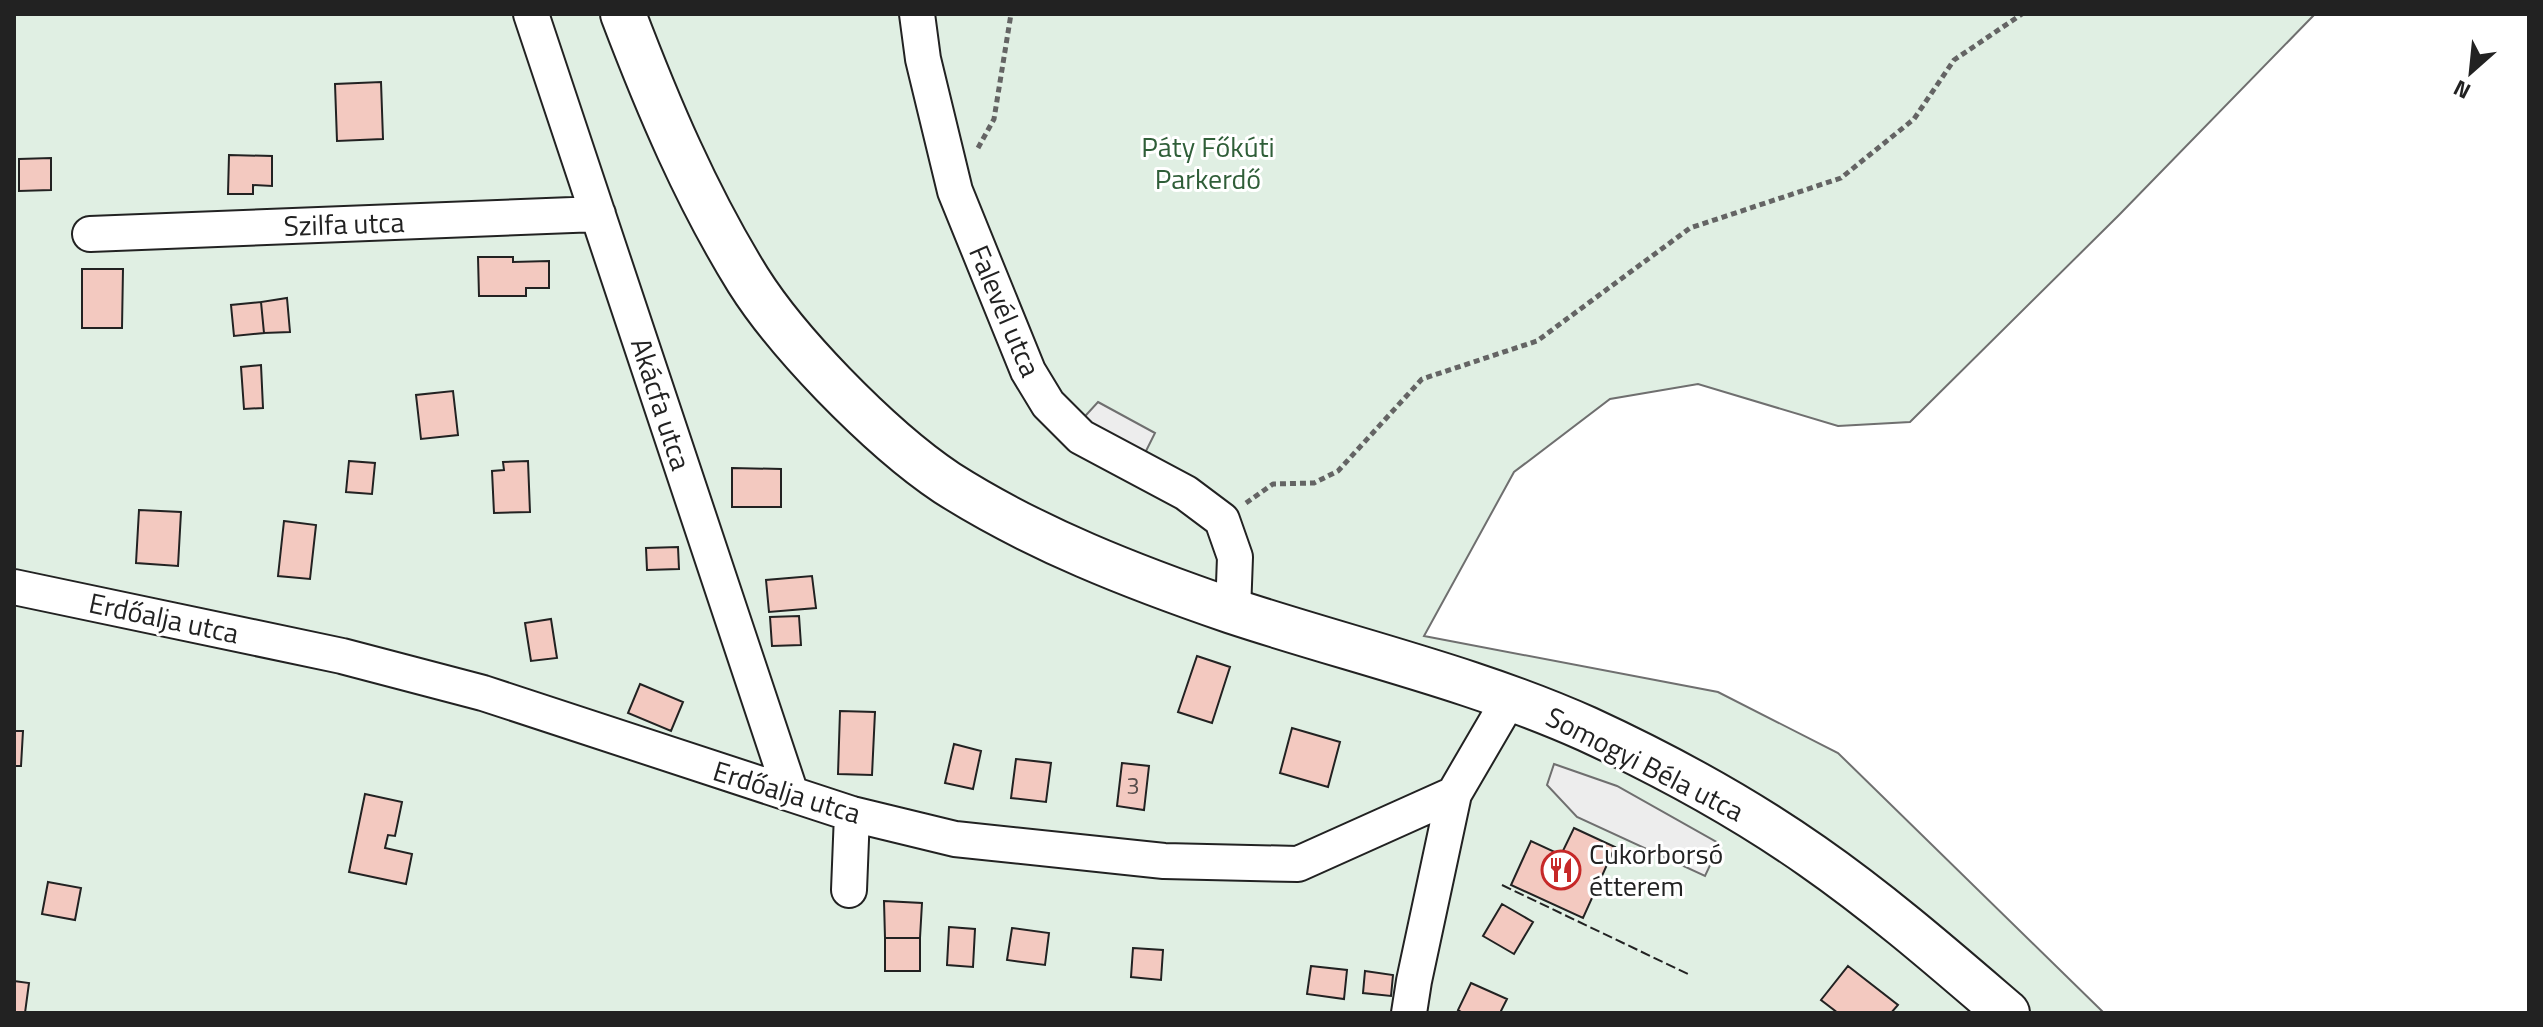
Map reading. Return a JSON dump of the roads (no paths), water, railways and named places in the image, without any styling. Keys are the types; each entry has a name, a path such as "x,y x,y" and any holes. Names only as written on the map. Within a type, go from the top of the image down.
{"main road":[{"name":"Somogyi Béla utca","path":"623,14 666,126 748,280 817,368 880,431 946,482 1040,535 1131,575 1233,611 1510,698 1587,729 1692,782 1811,855 1918,936 2007,1013"}],"street":[{"name":"Akácfa utca","path":"531,14 791,794"},
{"name":"Falevél utca","path":"917,14 923,59 955,191 1028,371 1048,404 1081,437 1186,493 1222,520 1235,557 1233,611"},
{"name":"Szilfa utca","path":"90,234 598,214"},
{"name":"Erdőalja utca","path":"14,587 342,656 469,690 852,814 955,839 1164,861 1298,864 1454,794"},
{"path":"1409,1013 1454,794 1510,698"},
{"path":"849,890 852,814"}],"place":[{"name":"Cukorborsó étterem","path":"1561,870"}],"park label":[{"name":"Páty Főkúti Parkerdő","path":"1208,163"}]}
